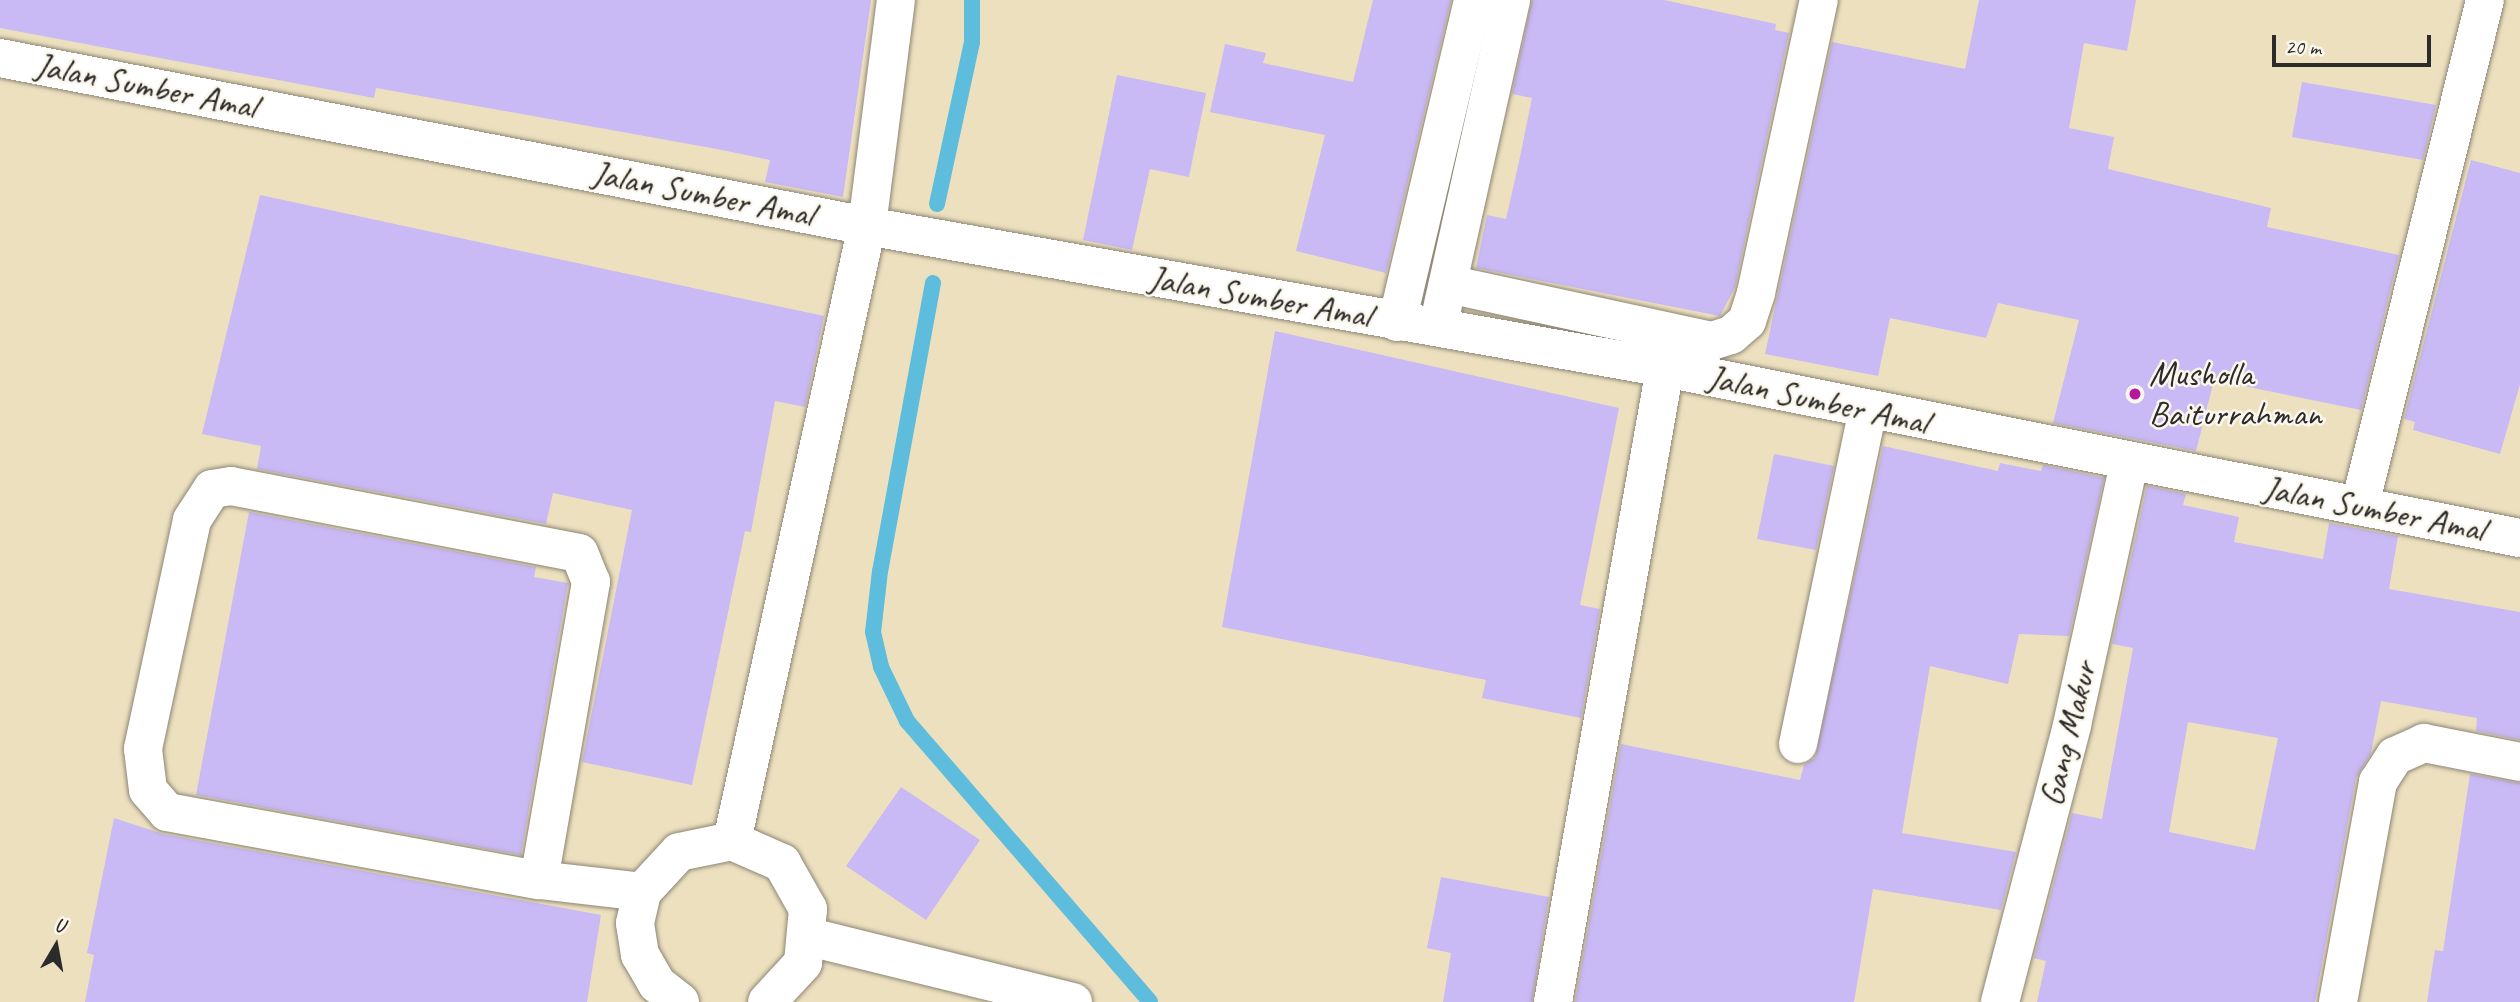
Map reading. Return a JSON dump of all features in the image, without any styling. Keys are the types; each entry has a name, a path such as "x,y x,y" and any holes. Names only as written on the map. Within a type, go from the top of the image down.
{"street":[{"path":"732,841 867,226 896,0"},
{"path":"1397,322 1473,0"},
{"path":"1437,329 1510,0"},
{"path":"2360,505 2485,0"},
{"path":"1448,284 1712,341 1731,335 1747,321 1756,293 1813,1"},
{"name":"Jalan Sumber Amal","path":"0,58 867,226 1665,368 2129,464 2360,505 2520,538"},
{"path":"1553,1002 1665,368"},
{"path":"1798,744 1867,410"},
{"name":"Gang Makur","path":"2000,1002 2072,725 2129,464"},
{"path":"539,880 592,582 579,553 231,486 200,500 143,749 148,790 167,812 539,880 642,892"},
{"path":"2338,1002 2378,782 2395,756 2424,743 2520,762"},
{"path":"680,1002 657,984 640,955 635,923 642,892 679,852 732,841 782,863 799,884 810,937 788,986 767,1002"},
{"path":"810,937 1073,1002"}],"building":[{"path":"0,0 871,0 843,197 765,182 770,160 717,149 376,88 374,98 0,28"},
{"path":"1373,0 1451,0 1386,273 1296,251 1325,135 1210,112 1225,44 1266,53 1263,63 1353,82"},
{"path":"1532,0 1664,0 1776,24 1775,30 1789,33 1735,287 1720,316 1476,268 1487,215 1506,219 1520,157 1532,98 1512,94"},
{"path":"1979,0 2136,0 2127,51 2084,43 2069,128 2114,137 2108,169 2271,208 2267,227 2399,255 2361,410 2214,380 2196,451 2053,423 2079,320 1998,303 1986,338 1890,318 1878,376 1765,354 1832,42 1965,69"},
{"path":"1117,75 1206,93 1189,177 1150,169 1132,250 1083,240"},
{"path":"2302,82 2436,105 2423,160 2292,137"},
{"path":"2471,160 2520,173 2520,384 2500,454 2413,430 2415,422 2404,419"},
{"path":"260,195 824,316 805,407 775,401 751,532 745,531 692,785 582,762 632,510 553,493 546,524 257,469 261,446 202,434"},
{"path":"1275,331 1619,408 1580,605 1600,609 1581,718 1482,698 1486,680 1222,627"},
{"path":"1883,446 1998,471 2000,463 2041,471 2043,465 2104,478 2069,636 2019,634 2008,684 1930,666 1902,833 2016,852 2001,910 1873,889 1854,1002 1575,1002 1621,744 1800,780 1804,765 1815,758"},
{"path":"1774,454 1834,466 1816,550 1757,539"},
{"path":"2147,486 2186,494 2183,505 2239,517 2234,542 2323,559 2329,523 2398,536 2389,589 2520,612 2520,740 2476,731 2477,718 2381,701 2371,753 2356,778 2315,1002 2037,1002 2046,961 2034,958 2072,813 2102,819 2133,648 2112,644","holes":["2188,722 2278,738 2255,850 2169,832"]},
{"path":"249,512 536,567 534,577 568,583 521,855 196,795"},
{"path":"2470,774 2520,783 2520,1002 2427,1002 2435,950 2443,951"},
{"path":"901,787 980,840 926,920 846,866"},
{"path":"114,818 163,834 601,915 587,1002 85,1002 94,955 87,953"},
{"path":"1441,877 1549,897 1532,1002 1443,1002 1451,953 1427,948"}],"waterway":[{"path":"937,204 972,42 972,0"},
{"path":"933,283 880,571 873,632 881,667 907,721 1150,1002"}],"place":[{"name":"Musholla Baiturrahman","path":"2135,394"}]}
